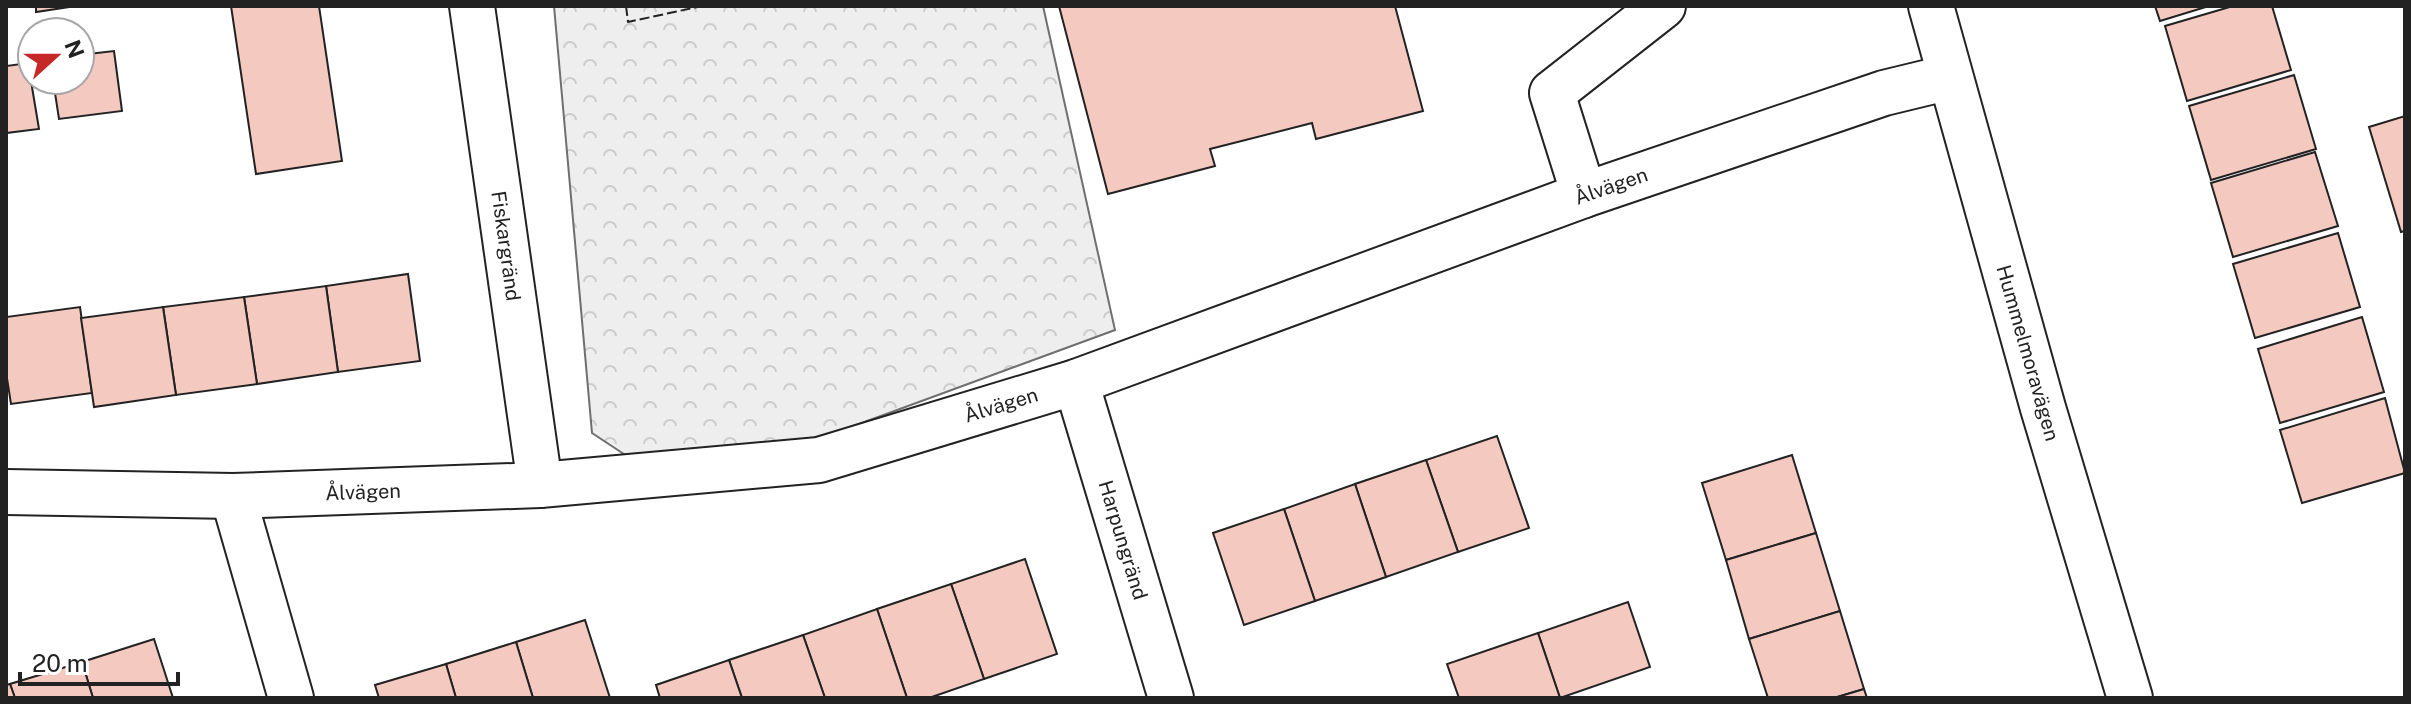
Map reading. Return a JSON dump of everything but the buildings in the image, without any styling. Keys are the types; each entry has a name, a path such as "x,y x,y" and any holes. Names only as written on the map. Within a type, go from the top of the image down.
{"street":[{"name":"Fiskargränd","path":"472,6 540,485"},
{"path":"1584,195 1552,93 1663,6"},
{"name":"Hummelmoravägen","path":"1931,6 2043,408 2130,698"},
{"name":"Ålvägen","path":"6,492 233,496 540,485 819,460 1076,382 1584,195 1884,93 1950,77"},
{"name":"Harpungränd","path":"1076,382 1171,698"},
{"path":"233,496 291,698"}],"green space":[{"path":"554,6 1043,6 1115,330 810,442 639,464 592,433"}],"fence":[{"path":"626,6 628,22 702,6"}]}
